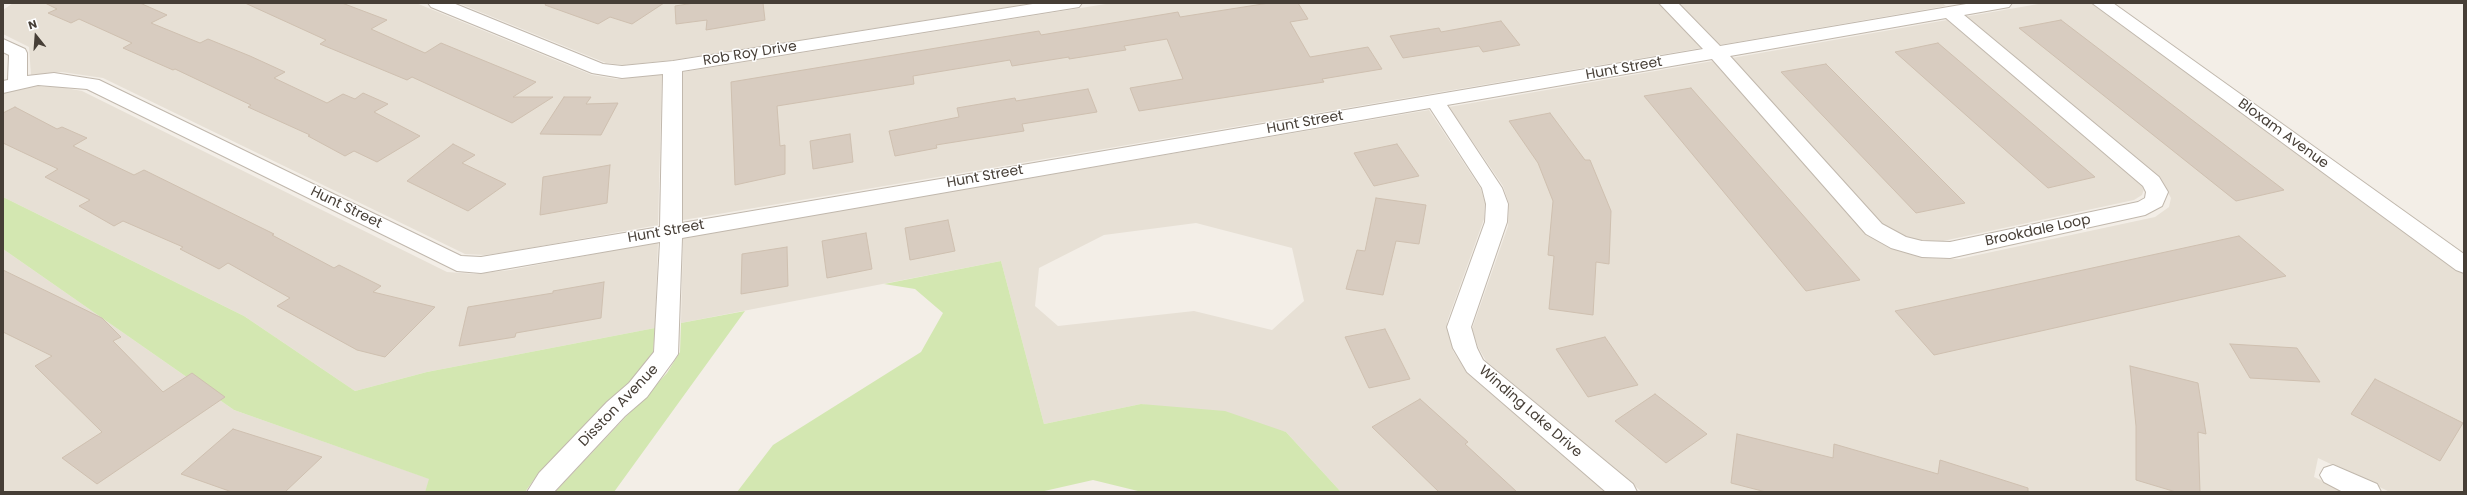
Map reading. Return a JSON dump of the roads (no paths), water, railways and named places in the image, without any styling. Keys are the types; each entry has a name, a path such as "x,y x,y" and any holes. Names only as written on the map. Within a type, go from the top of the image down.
{"street":[{"name":"Rob Roy Drive","path":"437,3 607,71 622,72 673,67 1073,3"},
{"name":"Brookdale Loop","path":"1668,3 1717,53 1874,229 1899,243 1922,248 1950,250 2145,208 2155,202 2157,192 2152,182 1954,9"},
{"name":"Hunt Street","path":"10,85 54,79 92,84 457,263 481,265 671,231 1717,53 1954,9 2003,3"},
{"name":"Bloxam Avenue","path":"2101,3 2464,265"},
{"path":"3,45 18,52 10,85"},
{"name":"Disston Avenue","path":"540,492 616,409 638,390 666,354 671,231 673,67"},
{"name":"Winding Lake Drive","path":"1435,102 1492,188 1497,204 1496,222 1459,327 1465,348 1475,366 1624,492"},
{"path":"2333,475 2368,492"}]}
